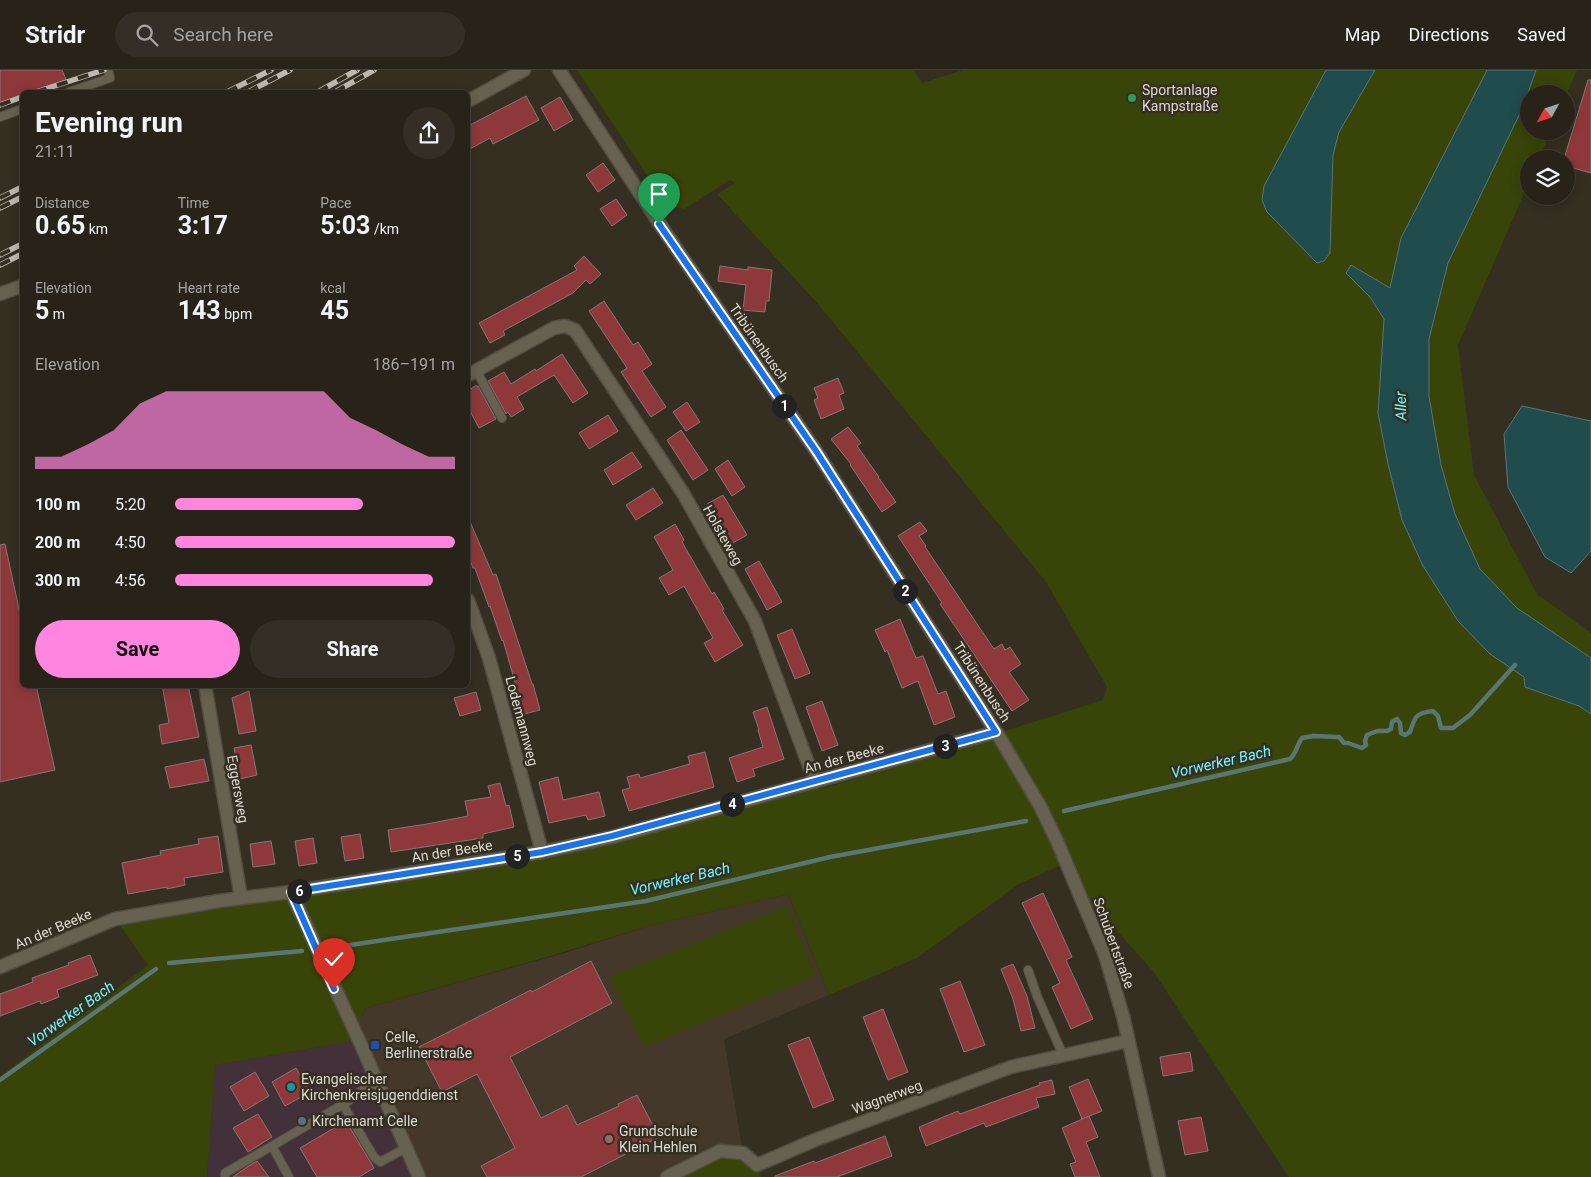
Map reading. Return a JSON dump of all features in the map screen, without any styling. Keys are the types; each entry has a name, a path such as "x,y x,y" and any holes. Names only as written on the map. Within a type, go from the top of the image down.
{"street":[{"path":"470,100 524,70"},
{"name":"Tribünenbusch","path":"558,70 667,235 816,451 997,733"},
{"path":"0,294 20,287"},
{"name":"Holsteweg","path":"472,372 554,328 565,326 575,330 683,493 755,622 815,782"},
{"name":"Lodemannweg","path":"470,606 489,658 542,852"},
{"name":"Eggersweg","path":"206,688 241,898"},
{"name":"An der Beeke","path":"0,967 116,919 542,852 612,836 997,733"},
{"name":"Schubertstraße","path":"997,733 1040,804 1087,908 1105,955 1123,1016 1159,1177"},
{"path":"291,892 418,1177"},
{"name":"Wagnerweg","path":"667,1177 720,1151 743,1153 759,1171 832,1133 1011,1067 1128,1041"}],"lane":[{"path":"75,90 110,78 108,70"},
{"path":"0,117 20,110"},
{"path":"472,372 502,418"},
{"path":"1028,970 1062,1055"},
{"path":"225,1177 225,1174 343,1105 376,1080"},
{"path":"343,1105 374,1157 380,1162 406,1148"},
{"path":"272,1146 289,1177"}],"shaded area":[{"path":"788,894 829,995 724,1039 743,1153 667,1177 419,1177 350,1023 360,1018 366,1008 568,952 652,925"},
{"name":"Kirchenamt Celle","path":"359,1040 418,1177 207,1177 215,1065"}],"green space":[{"path":"577,70 914,70 922,83 963,70 1326,70 1323,77 1333,155 1339,132 1375,70 1487,70 1402,238 1390,289 1351,265 1346,272 1370,297 1384,319 1378,414 1402,520 1490,654 1525,677 1525,687 1579,706 1591,714 1591,1177 1289,1177 1153,971 1108,921 1102,906 1087,908 1066,863 1019,884 917,958 829,995 788,894 652,925 366,1008 360,1018 350,1023 359,1040 215,1065 207,1177 0,1177 0,1076 148,965 115,919 291,892 636,829 835,785 1103,700 1107,687 1046,582 819,305 717,194 735,183 730,180 684,209 666,204"},
{"path":"1536,70 1577,70 1570,85 1531,85"},
{"path":"1520,113 1520,140 1547,140 1543,150 1520,150 1520,203 1458,345 1474,475 1537,594 1591,633 1591,658 1517,608 1480,569 1455,514 1441,465 1429,397 1429,339 1448,263"},
{"path":"787,906 816,976 644,1047 609,977"},
{"path":"720,1151 746,1156 754,1163 761,1177 667,1177"}],"water":[{"path":"1326,70 1375,70 1339,132 1333,155 1330,253 1324,261 1317,263 1267,212 1262,200 1264,186"},
{"name":"Aller","path":"1487,70 1536,70 1531,85 1520,85 1520,113 1448,263 1429,339 1429,397 1441,465 1455,514 1480,569 1517,608 1591,658 1591,714 1579,706 1525,687 1524,677 1490,654 1458,621 1423,566 1402,520 1378,413 1384,319 1370,297 1346,273 1351,265 1390,288 1401,238"},
{"path":"1522,406 1591,421 1591,551 1571,573 1545,557 1508,487 1504,434"}],"building":[{"path":"0,70 62,70 67,82 44,90 20,90 20,99 0,106"},
{"path":"1588,80 1591,80 1591,173 1575,169 1575,150 1567,150 1570,140 1575,140 1575,123"},
{"path":"526,96 539,120 493,144 490,138 470,149 470,125"},
{"path":"560,97 573,120 554,131 541,108"},
{"path":"603,163 615,180 598,192 586,175"},
{"path":"616,199 627,215 612,226 600,209"},
{"path":"584,256 601,274 590,284 586,280 573,293 503,331 505,335 490,343 479,323 577,270 574,266"},
{"path":"720,266 748,270 748,267 772,270 769,301 766,301 765,312 743,310 746,285 718,281"},
{"path":"604,301 633,345 638,342 652,364 642,371 666,407 651,417 621,372 627,368 589,311"},
{"path":"562,354 588,393 573,403 554,375 517,397 524,409 511,417 508,412 506,414 488,381 504,372 511,384"},
{"path":"838,378 844,393 839,395 844,409 821,419 814,400 818,398 814,388"},
{"path":"478,386 496,419 479,428 470,411 470,390"},
{"path":"687,402 700,422 686,431 673,412"},
{"path":"608,415 618,431 589,449 579,433"},
{"path":"848,427 861,443 857,446 896,502 882,512 851,464 831,439"},
{"path":"681,430 708,470 693,480 667,440"},
{"path":"632,452 642,467 613,485 604,470"},
{"path":"728,460 745,487 732,496 715,469"},
{"path":"653,488 663,503 636,520 626,505"},
{"path":"723,495 747,535 731,544 707,504"},
{"path":"470,522 493,575 496,574 540,710 524,714 503,640 475,568 473,568 470,560"},
{"path":"920,522 927,531 919,536 925,547 994,649 1002,644 1005,650 1010,647 1021,664 1009,672 1029,700 1012,711 940,604 942,603 898,536"},
{"path":"675,524 684,540 682,542 712,594 714,592 724,609 722,610 743,645 715,662 704,643 713,638 684,586 669,595 659,578 673,570 654,537"},
{"path":"5,544 20,614 20,688 37,688 55,770 0,782 0,545"},
{"path":"759,561 782,602 767,610 745,569"},
{"path":"900,619 916,658 923,656 938,694 946,691 955,717 934,725 918,681 902,688 887,650 885,652 875,630"},
{"path":"792,629 810,673 795,679 777,635"},
{"path":"163,688 189,688 199,737 162,744 159,725 169,723"},
{"path":"249,691 256,731 239,734 232,698"},
{"path":"476,692 481,710 460,716 454,698"},
{"path":"822,701 838,745 822,751 806,707"},
{"path":"767,707 784,759 753,769 755,776 737,782 729,758 763,747 753,712"},
{"path":"251,745 257,775 240,779 234,748"},
{"path":"705,752 714,787 629,811 622,790 630,788 627,777 639,774 640,778 690,764 688,756"},
{"path":"204,759 209,781 170,788 165,767"},
{"path":"558,777 563,800 599,792 605,816 588,820 586,815 549,823 539,782"},
{"path":"500,783 506,806 509,805 514,827 483,834 483,838 391,852 388,830 468,816 465,801 491,797 488,786"},
{"path":"360,834 364,858 345,861 341,837"},
{"path":"218,836 223,872 184,878 185,885 128,894 122,863 161,855 160,851 199,844 198,839"},
{"path":"313,838 317,863 299,866 295,841"},
{"path":"271,841 275,864 253,867 250,844"},
{"path":"1043,893 1072,957 1066,960 1093,1019 1071,1029 1052,987 1060,983 1022,903"},
{"path":"90,955 98,975 57,990 59,997 41,1004 40,1001 0,1016 0,994 33,982 32,978 69,965 68,963"},
{"path":"591,961 612,1003 510,1057 541,1118 567,1105 577,1125 619,1106 618,1104 637,1095 659,1137 581,1177 487,1177 481,1166 515,1148 477,1074 442,1092 419,1047"},
{"path":"1013,964 1027,996 1035,1028 1021,1031 1013,999 1001,969"},
{"path":"960,981 985,1045 964,1052 940,989"},
{"path":"883,1009 908,1072 888,1080 863,1017"},
{"path":"809,1037 834,1100 813,1108 788,1045"},
{"path":"1190,1052 1193,1071 1163,1076 1160,1057"},
{"name":"Evangelischer Kirchenkreisjugenddienst","path":"296,1068 310,1092 285,1106 272,1082"},
{"path":"255,1072 269,1096 244,1111 230,1087"},
{"path":"1088,1079 1102,1111 1082,1119 1069,1087"},
{"path":"1052,1080 1055,1094 1036,1098 1039,1107 986,1127 984,1123 926,1146 919,1127 958,1111 960,1114 1040,1085 1039,1083"},
{"path":"258,1114 272,1137 248,1152 233,1128"},
{"path":"1089,1116 1098,1137 1086,1142 1100,1177 1075,1177 1070,1164 1076,1162 1062,1128"},
{"path":"1201,1117 1208,1151 1185,1155 1178,1121"},
{"name":"Kirchenamt Celle","path":"346,1121 374,1168 359,1177 317,1177 300,1148"},
{"path":"885,1136 892,1156 837,1177 775,1177 814,1161 815,1163"},
{"path":"257,1161 269,1177 233,1177 247,1167"}],"waterway":[{"name":"Vorwerker Bach","path":"1064,811 1290,759 1302,738 1313,736 1339,737 1344,743 1362,748 1366,745 1367,735 1391,729 1392,722 1397,719 1400,723 1401,733 1405,735 1410,732 1417,716 1433,711 1438,716 1441,728 1453,728 1470,715 1515,665"},
{"name":"Vorwerker Bach","path":"337,947 646,901 830,857 1026,821"},
{"name":"Vorwerker Bach","path":"169,963 302,951"},
{"name":"Vorwerker Bach","path":"0,1080 156,969"}],"railway":[{"path":"42,90 104,70"},
{"path":"231,90 271,70"},
{"path":"252,90 290,70"},
{"path":"322,90 357,70"},
{"path":"339,90 374,70"},
{"path":"0,105 20,98"},
{"path":"0,198 20,188"},
{"path":"0,208 20,198"},
{"path":"0,255 20,245"},
{"path":"0,265 20,255"}],"place":[{"name":"Sportanlage Kampstraße","path":"1132,98"},
{"name":"Celle, Berlinerstraße","path":"375,1045"},
{"name":"Evangelischer Kirchenkreisjugenddienst","path":"291,1087"},
{"name":"Kirchenamt Celle","path":"302,1121"},
{"name":"Grundschule Klein Hehlen","path":"609,1139"}],"route":[{"path":"334,989 291,892 542,852 612,836 996,732 816,451 659,224"}]}
